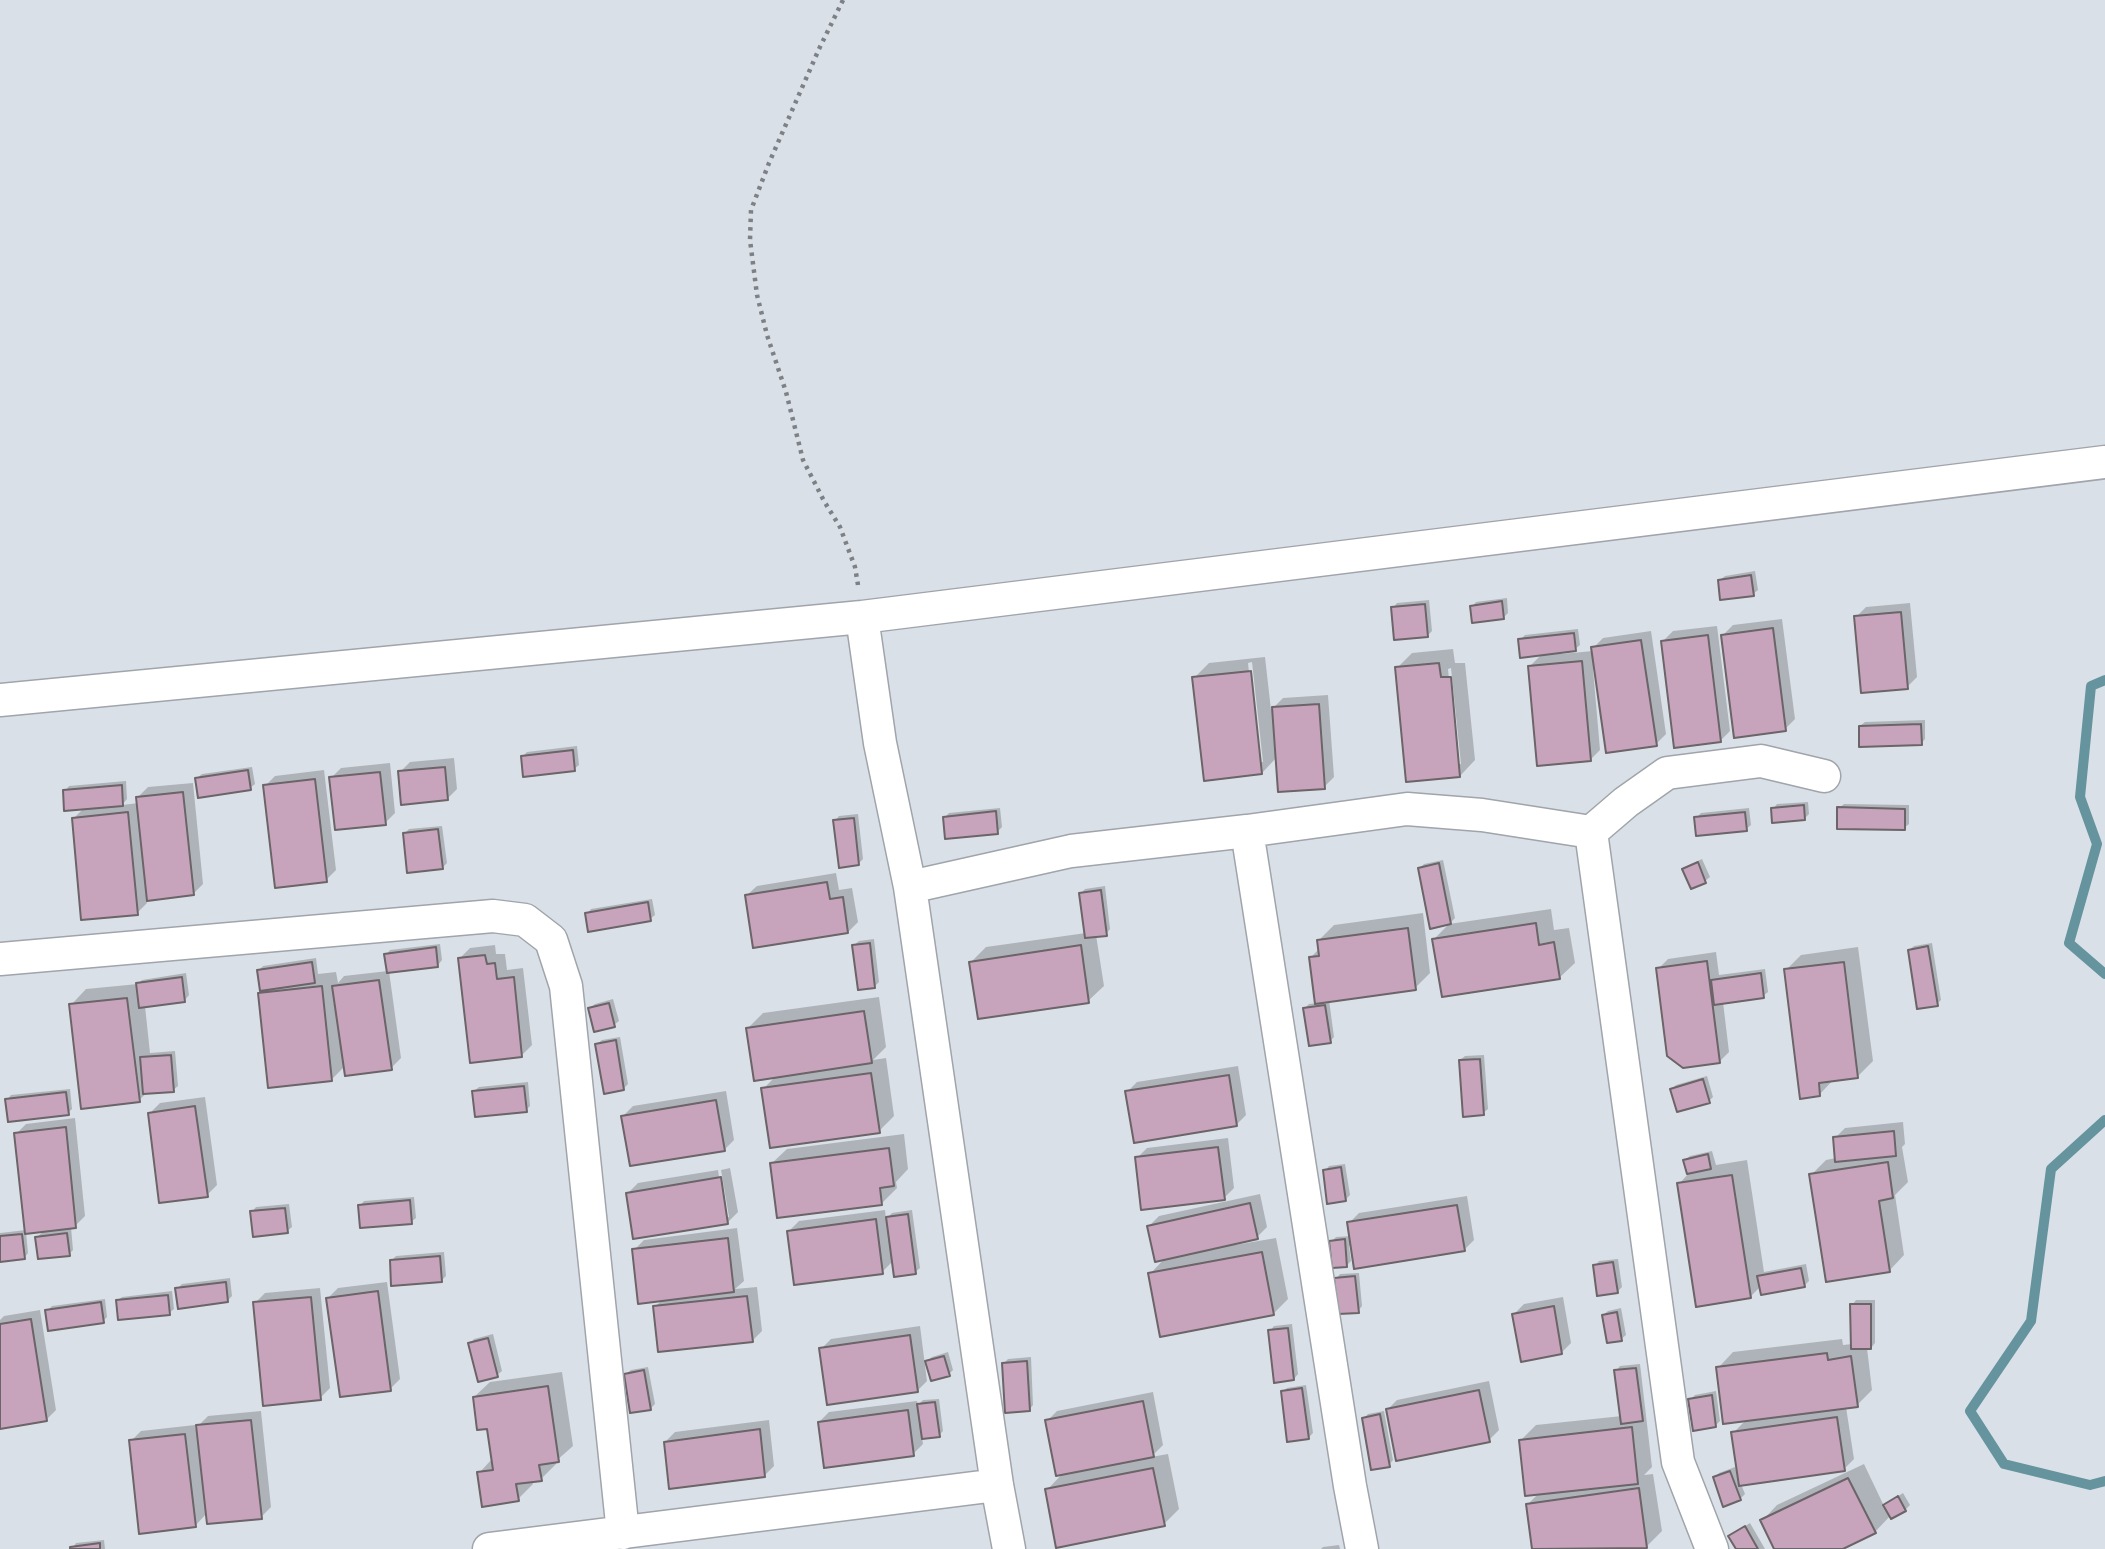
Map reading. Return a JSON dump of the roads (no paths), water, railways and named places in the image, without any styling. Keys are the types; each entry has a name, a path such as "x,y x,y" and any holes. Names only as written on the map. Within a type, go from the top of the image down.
{"street":[{"path":"0,700 862,617 2105,463"},
{"path":"862,617 880,743 910,887 997,1485 1009,1549"},
{"path":"910,887 1071,851 1407,809 1482,815 1591,832 1626,802 1667,773 1760,761 1824,776"},
{"path":"1247,831 1362,1549"},
{"path":"1591,832 1678,1461 1712,1549"},
{"path":"0,960 493,916 526,920 551,940 566,986 623,1533"},
{"path":"489,1549 997,1485"}],"waterway":[{"path":"2105,680 2091,686 2080,797 2097,844 2069,943 2105,974"},
{"path":"2105,1120 2051,1169 2031,1321 1970,1411 2004,1464 2090,1485 2105,1481"}]}
